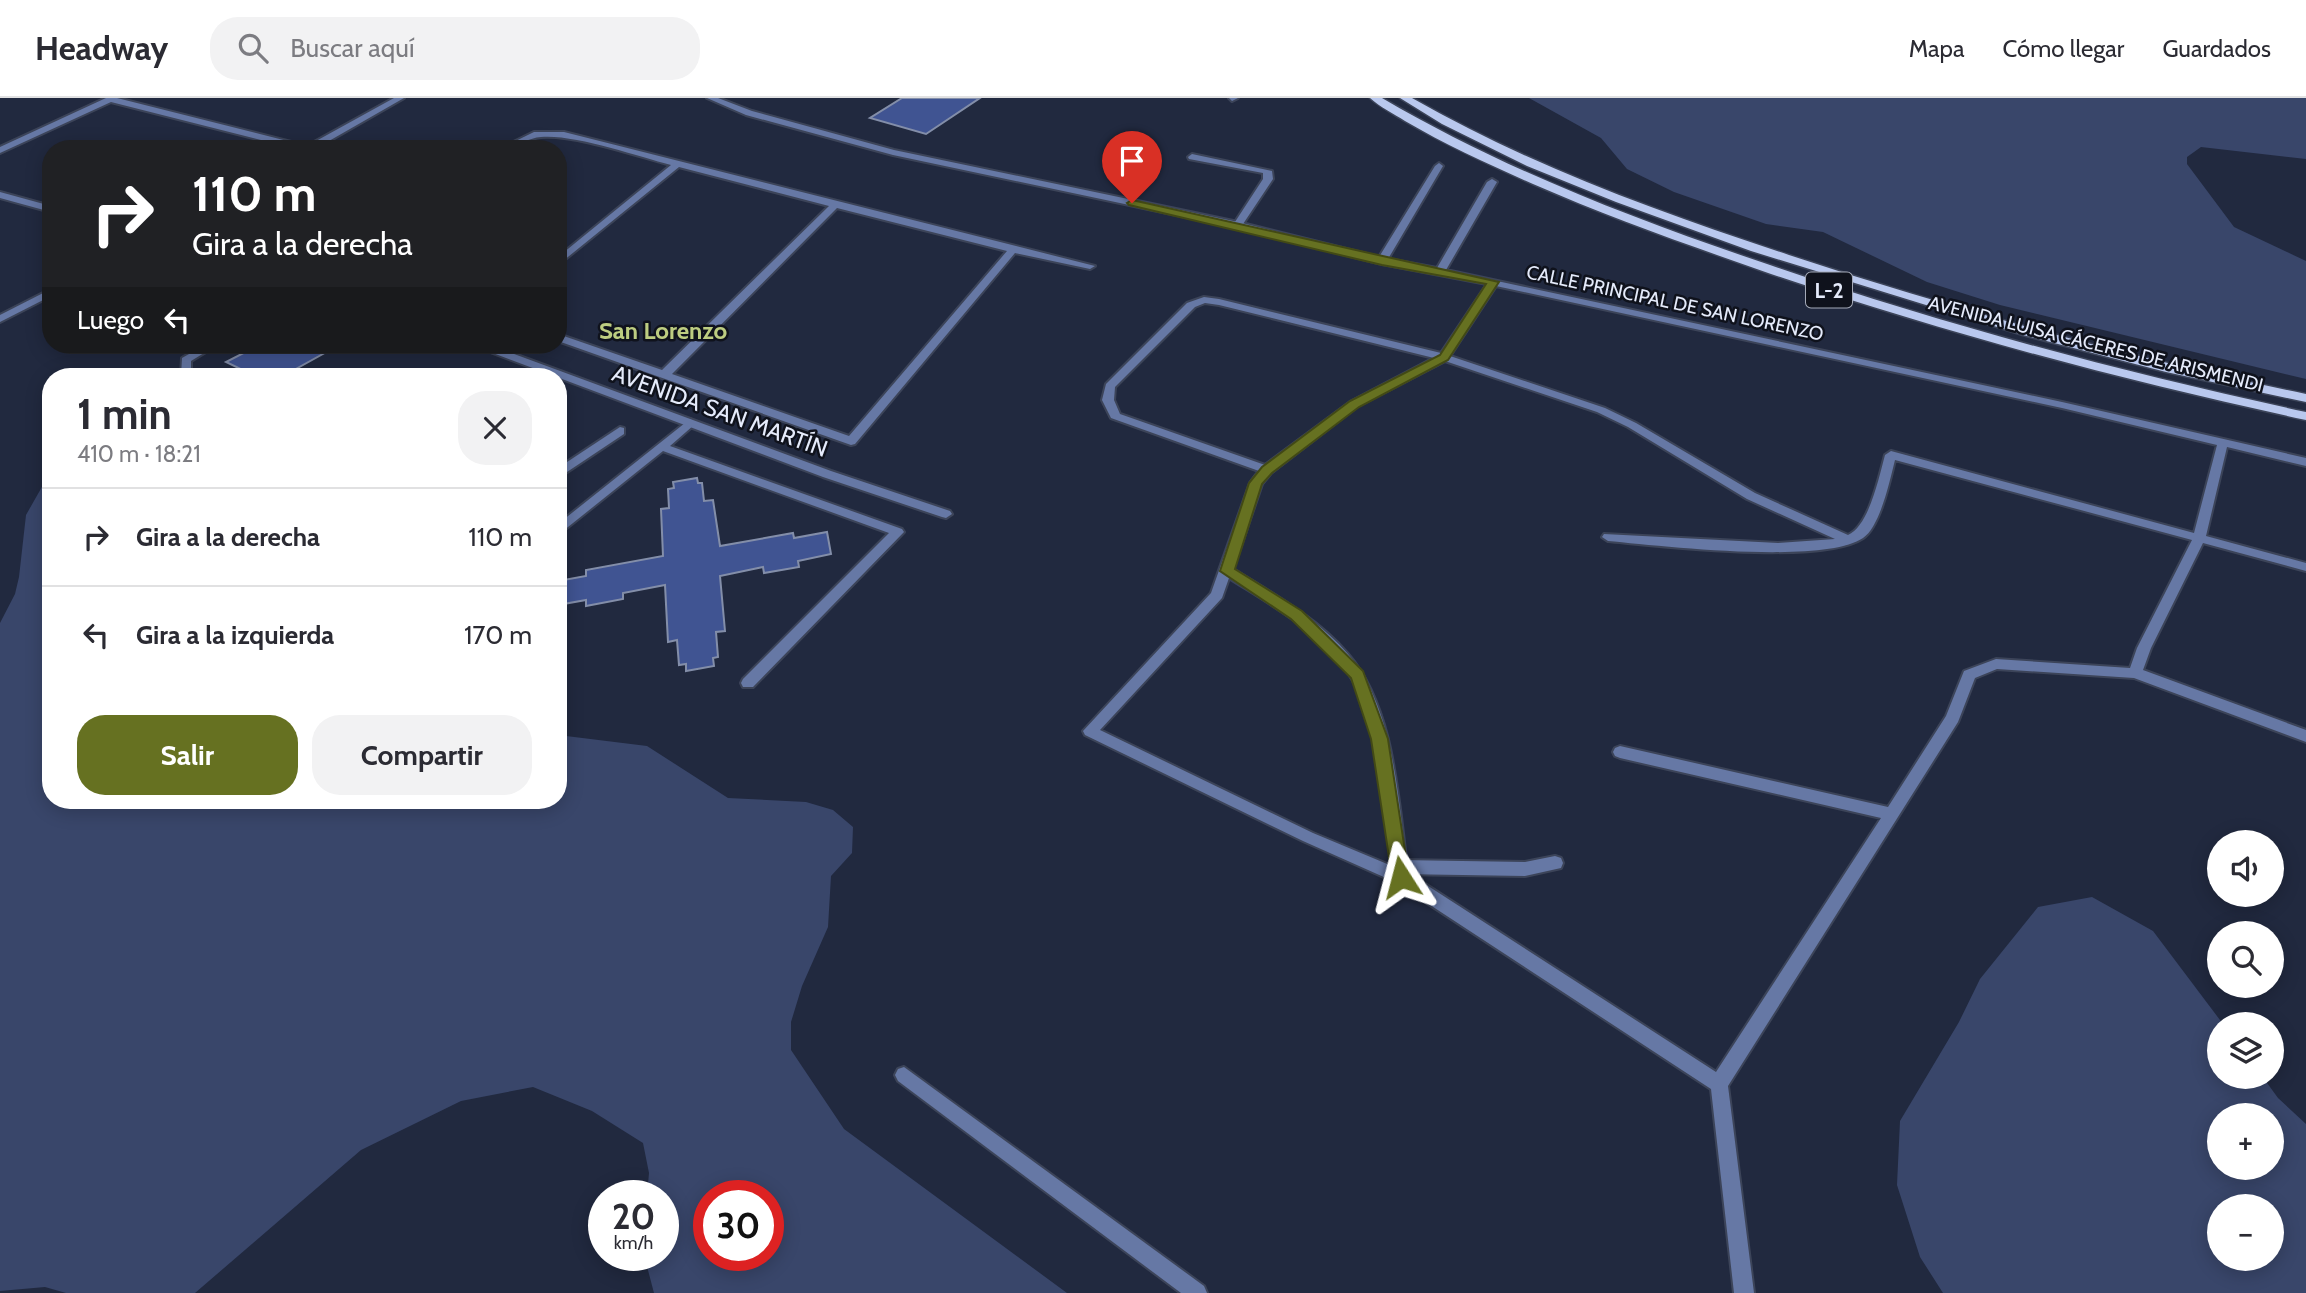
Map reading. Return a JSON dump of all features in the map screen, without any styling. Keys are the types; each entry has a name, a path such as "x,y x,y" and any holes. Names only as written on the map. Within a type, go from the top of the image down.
{"main road":[{"name":"AVENIDA LUISA CÁCERES DE ARISMENDI","path":"1375,98 1473,151 1576,198 1847,297 2066,361 2306,416"},
{"name":"AVENIDA LUISA CÁCERES DE ARISMENDI","path":"1405,98 1491,143 1591,188 1858,283 2069,344 2306,398"}],"street":[{"path":"324,140 400,98"},
{"name":"CALLE PRINCIPAL DE SAN LORENZO","path":"711,98 749,113 893,152 1238,225 1382,261 1493,282 2306,462"},
{"path":"0,150 112,99 273,140"},
{"path":"519,140 550,134 679,163 1013,250 1090,265"},
{"path":"1192,157 1268,171 1268,179 1238,225"},
{"path":"567,255 679,163"},
{"path":"1382,261 1439,166"},
{"path":"1440,271 1492,182"},
{"path":"0,195 42,207"},
{"path":"663,376 835,205"},
{"path":"567,340 851,441 1013,250"},
{"path":"1493,282 1444,357 1354,404 1267,470 1256,483 1217,595 1090,731 1308,837 1400,872 1719,1084"},
{"path":"0,320 42,297"},
{"path":"1267,470 1115,416 1108,400 1110,386 1191,305 1204,300 1219,302 1444,357 1601,410 1632,425 1751,496 1850,541"},
{"path":"186,368 186,360 196,354"},
{"name":"AVENIDA SAN MARTÍN","path":"505,354 543,368"},
{"name":"AVENIDA SAN MARTÍN","path":"567,377 827,474 946,514"},
{"path":"567,524 690,423"},
{"path":"567,468 620,431"},
{"path":"2135,673 2144,648 2199,538 2223,442"},
{"path":"662,447 898,531 748,683"},
{"path":"1608,537 1766,547 1850,541 1862,533 1891,455 2306,567"},
{"path":"1227,571 1296,615 1358,675 1380,739 1400,872"},
{"path":"1744,1293 1719,1084 1953,718 1969,675 1981,667 1996,664 2135,673 2306,736"},
{"path":"1620,752 1891,814"},
{"path":"1400,872 1525,869 1555,863"},
{"path":"904,1075 1197,1293"}],"shaded area":[{"path":"1529,98 2306,98 2306,159 2201,147 2187,157 2187,164 2234,227 2306,261 2306,379 2000,305 1927,282 1823,232 1766,224 1674,192 1627,169 1601,138"},
{"path":"42,487 42,809 567,809 567,736 647,746 728,798 806,802 833,810 853,827 852,853 831,876 828,927 802,986 791,1022 791,1050 844,1129 1067,1293 654,1293 648,1271 679,1271 679,1180 648,1180 643,1143 592,1111 533,1087 461,1101 361,1150 195,1293 66,1293 45,1287 0,1291 0,623 15,594 26,515"},
{"path":"2092,897 2153,931 2214,1012 2207,1012 2207,1089 2271,1089 2283,1103 2207,1103 2207,1180 2284,1180 2284,1104 2306,1124 2306,1293 1943,1293 1920,1257 1897,1185 1900,1121 1959,1022 1980,979 2038,907"}],"building":[{"path":"902,98 980,98 926,134 870,118"},
{"path":"242,354 323,354 297,368 238,368 226,362"},
{"path":"697,478 698,483 702,483 704,501 713,500 720,546 793,533 794,538 827,532 831,554 798,561 799,567 764,573 763,567 720,576 725,631 716,632 718,657 713,658 714,666 686,671 686,664 679,665 677,640 668,642 665,585 623,593 623,599 586,606 586,600 567,603 567,579 586,576 586,570 663,556 661,509 669,508 668,489 674,488 673,482"}],"district":[{"name":"San Lorenzo","path":"663,330"}],"route":[{"path":"1132,203 1238,225 1382,261 1493,282 1444,357 1389,383 1354,404 1267,470 1256,483 1227,571 1296,615 1358,675 1380,739 1401,877"}]}
